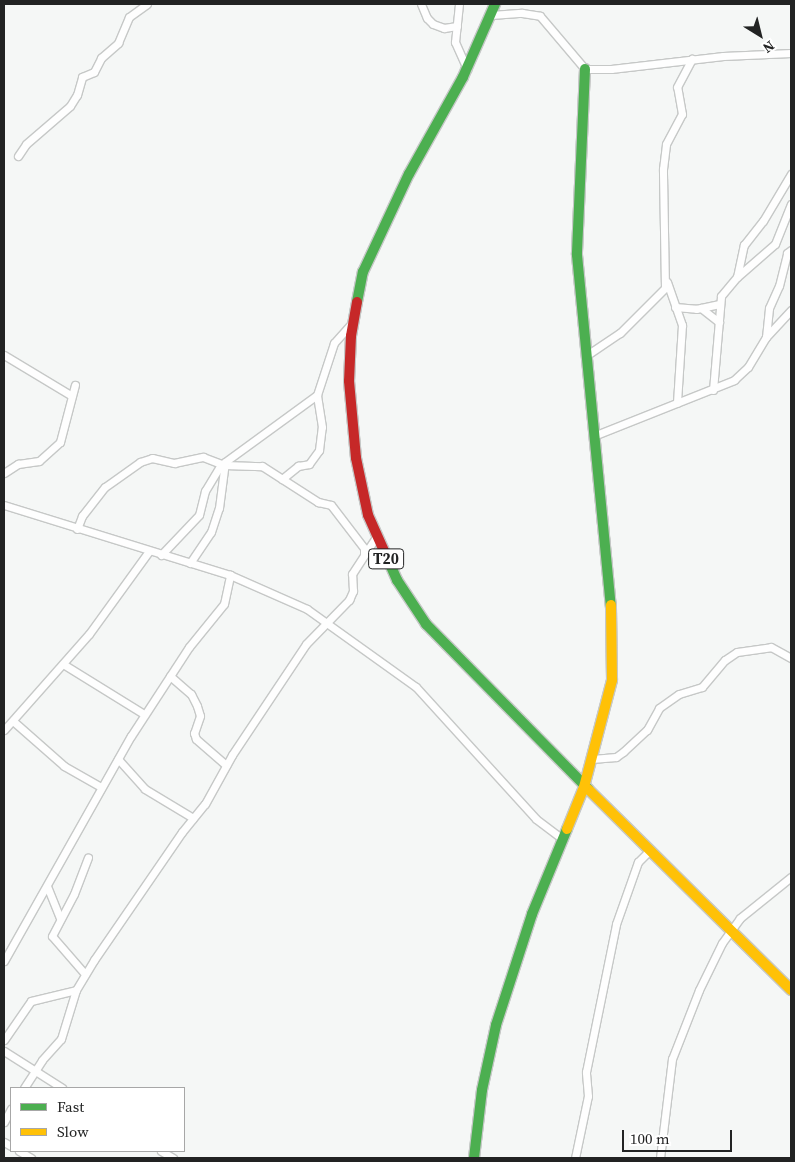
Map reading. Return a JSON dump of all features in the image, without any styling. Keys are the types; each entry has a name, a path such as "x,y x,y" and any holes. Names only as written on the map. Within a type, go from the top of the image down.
{"main road":[{"name":"T20","path":"495,4 467,70 409,174 363,272 353,322 349,374 351,424 361,492 376,537 397,580 426,624 486,690 791,990"},
{"path":"474,1158 482,1090 496,1025 532,914 584,787 607,705 613,658 596,435 577,255 585,69"}],"street":[{"path":"18,156 26,144 70,106 77,95 82,77 94,72 101,58 118,43 129,17 147,4"},
{"path":"421,4 427,18 433,24 444,28 457,26"},
{"path":"459,4 457,49 467,70"},
{"path":"491,15 522,13 540,16 585,69 611,69 692,59 791,53"},
{"path":"677,403 682,334 667,280 663,169 666,144 682,114 677,86 692,59"},
{"path":"737,277 744,245 763,221 791,174"},
{"path":"713,390 719,304 737,277 775,244 791,204"},
{"path":"766,337 769,308 779,286 787,253 791,250"},
{"path":"587,356 620,333 663,292 667,280"},
{"path":"675,307 701,308 719,304"},
{"path":"701,308 719,322"},
{"path":"596,435 713,390 743,373 766,337 791,310"},
{"path":"282,479 298,466 309,464 319,450 322,427 318,394 334,342 353,322"},
{"path":"4,356 72,396"},
{"path":"4,473 18,464 39,461 52,450 65,431 75,385"},
{"path":"161,555 198,515 205,491 222,465 240,448 318,394"},
{"path":"77,529 82,516 105,487 147,459 174,462 202,457 222,465 258,465 334,508 353,537 364,548 364,554"},
{"path":"190,563 212,532 219,508 222,465"},
{"path":"4,505 230,576 291,600 326,622 416,687 536,819 563,840"},
{"path":"25,1087 35,1071 62,1039 76,990 86,974 192,818 209,799 226,765 306,644 349,600 352,574 376,537"},
{"path":"4,730 101,619 149,551"},
{"path":"4,961 144,714 224,604 230,576"},
{"path":"592,759 616,757 623,752 647,730 659,708 679,694 702,687 725,660 737,652 771,646 791,658"},
{"path":"63,664 144,714"},
{"path":"170,676 191,694 197,706 200,716 194,733 196,739 226,765"},
{"path":"13,721 64,766 101,787"},
{"path":"118,759 145,789 192,818"},
{"path":"576,1158 588,1096 586,1072 616,924 638,862 650,850"},
{"path":"86,974 77,960 52,938 88,858"},
{"path":"660,1158 669,1075 678,1041 714,959 730,931 751,907 791,878"},
{"path":"48,886 60,919"},
{"path":"4,1040 31,1001 76,990"},
{"path":"4,1051 60,1087"},
{"path":"4,1122 10,1111"}],"traffic: fast":[{"path":"357,302 363,272 409,174 463,77 495,4"},
{"path":"585,69 577,255 611,605"},
{"path":"385,553 397,580 426,624 588,789"},
{"path":"474,1158 482,1090 496,1025 532,914 567,829"}],"traffic: slow":[{"path":"567,829 584,787 612,680 611,605"},
{"path":"588,789 791,990"}],"traffic: jam":[{"path":"357,302 351,336 349,381 356,458 368,515 385,553"}]}
